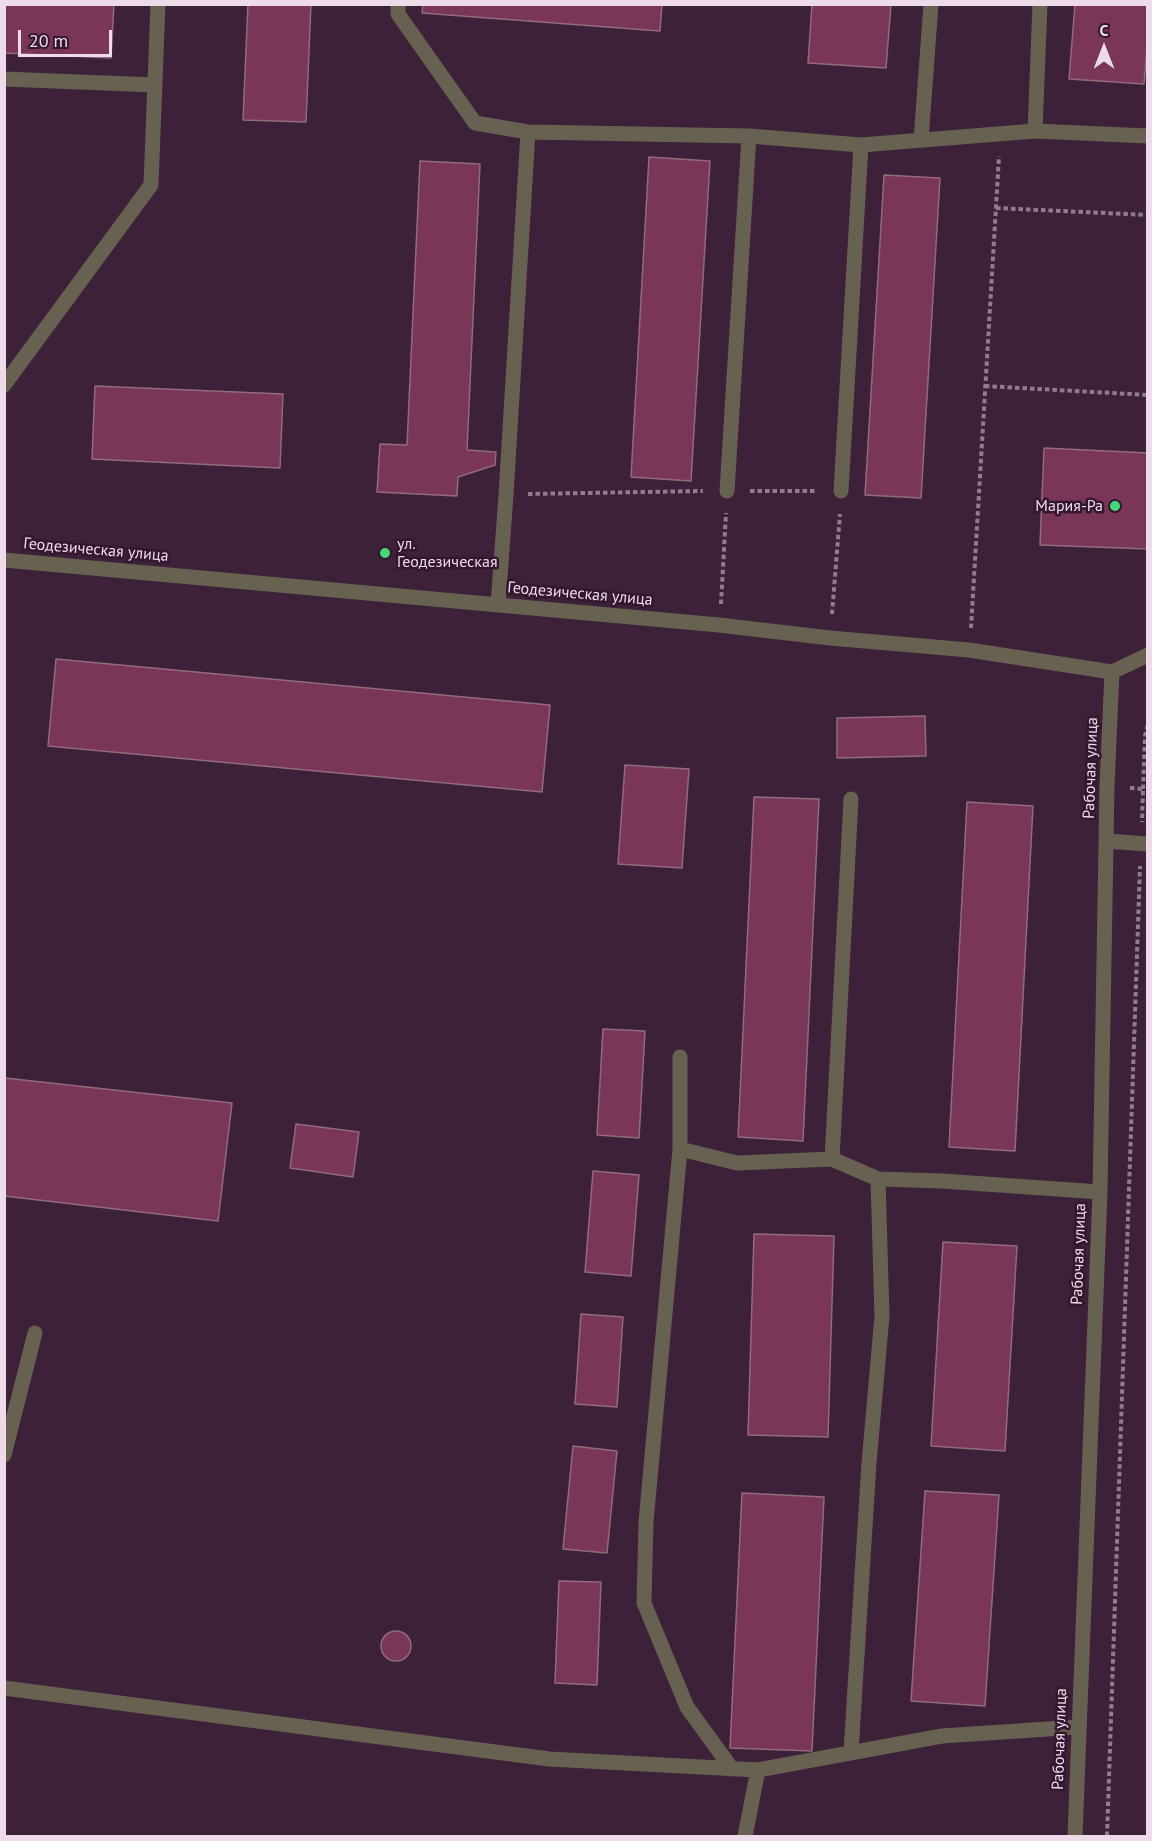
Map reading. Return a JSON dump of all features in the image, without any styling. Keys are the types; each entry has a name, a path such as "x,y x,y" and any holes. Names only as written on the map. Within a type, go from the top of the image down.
{"street":[{"path":"4,385 151,185 158,4"},
{"path":"398,4 398,14 475,123 528,132 749,136 861,145 1035,131 1148,136"},
{"path":"921,140 931,4"},
{"path":"1035,131 1040,4"},
{"path":"4,79 155,85"},
{"path":"498,605 528,132"},
{"path":"727,491 749,136"},
{"path":"841,491 861,145"},
{"name":"Геодезическая улица","path":"4,560 969,650 1112,672"},
{"path":"1112,672 1148,655"},
{"name":"Рабочая улица","path":"1075,1836 1100,1192 1107,786 1112,672"},
{"path":"832,1159 851,799"},
{"path":"1107,841 1144,844"},
{"path":"680,1057 680,1149 646,1522 644,1604 687,1707 732,1769"},
{"path":"680,1149 737,1162 832,1159 878,1179 1100,1192"},
{"path":"851,1752 869,1463 882,1316 878,1179"},
{"path":"4,1455 35,1333"},
{"path":"4,1688 549,1759 758,1770 942,1736 1078,1727"},
{"path":"745,1836 758,1770"}],"path":[{"path":"969,650 1000,133"},
{"path":"996,208 1148,214"},
{"path":"985,386 1148,395"},
{"path":"719,625 727,491"},
{"path":"1107,1836 1144,844 1144,736 1148,724"},
{"path":"1107,786 1143,789"}],"building":[{"path":"4,4 114,4 111,58 4,53"},
{"path":"248,4 311,4 306,122 243,120"},
{"path":"423,4 662,4 660,31 422,13"},
{"path":"812,4 891,4 886,68 808,63"},
{"path":"1075,4 1148,4 1144,84 1069,79"},
{"path":"649,157 710,161 691,481 631,477"},
{"path":"420,161 480,164 467,450 496,452 495,465 458,477 457,496 377,492 380,444 407,445"},
{"path":"884,175 940,178 921,498 865,495"},
{"path":"95,386 283,394 280,468 92,459"},
{"path":"1044,448 1148,453 1148,549 1040,545"},
{"path":"56,659 550,705 542,792 48,746"},
{"path":"925,716 926,756 837,758 837,718"},
{"path":"625,765 689,769 682,868 618,864"},
{"path":"754,797 819,799 803,1141 738,1137"},
{"path":"967,802 1033,806 1015,1151 949,1147"},
{"path":"603,1029 645,1031 639,1138 597,1135"},
{"path":"5,1078 232,1103 218,1221 4,1196"},
{"path":"296,1124 359,1132 353,1177 290,1168"},
{"path":"593,1171 639,1175 631,1276 585,1272"},
{"path":"754,1234 834,1236 828,1437 748,1435"},
{"path":"943,1242 1017,1246 1005,1451 931,1446"},
{"path":"581,1314 623,1317 617,1407 575,1404"},
{"path":"573,1446 617,1451 607,1553 563,1549"},
{"path":"925,1491 999,1495 985,1706 911,1701"},
{"path":"742,1493 824,1497 812,1751 730,1748"},
{"path":"559,1581 601,1582 597,1685 555,1683"},
{"path":"396,1631 407,1635 411,1646 407,1657 396,1661 385,1657 381,1646 385,1635"}],"place":[{"name":"Мария-Ра","path":"1115,506"},
{"name":"ул. Геодезическая","path":"385,553"}]}
